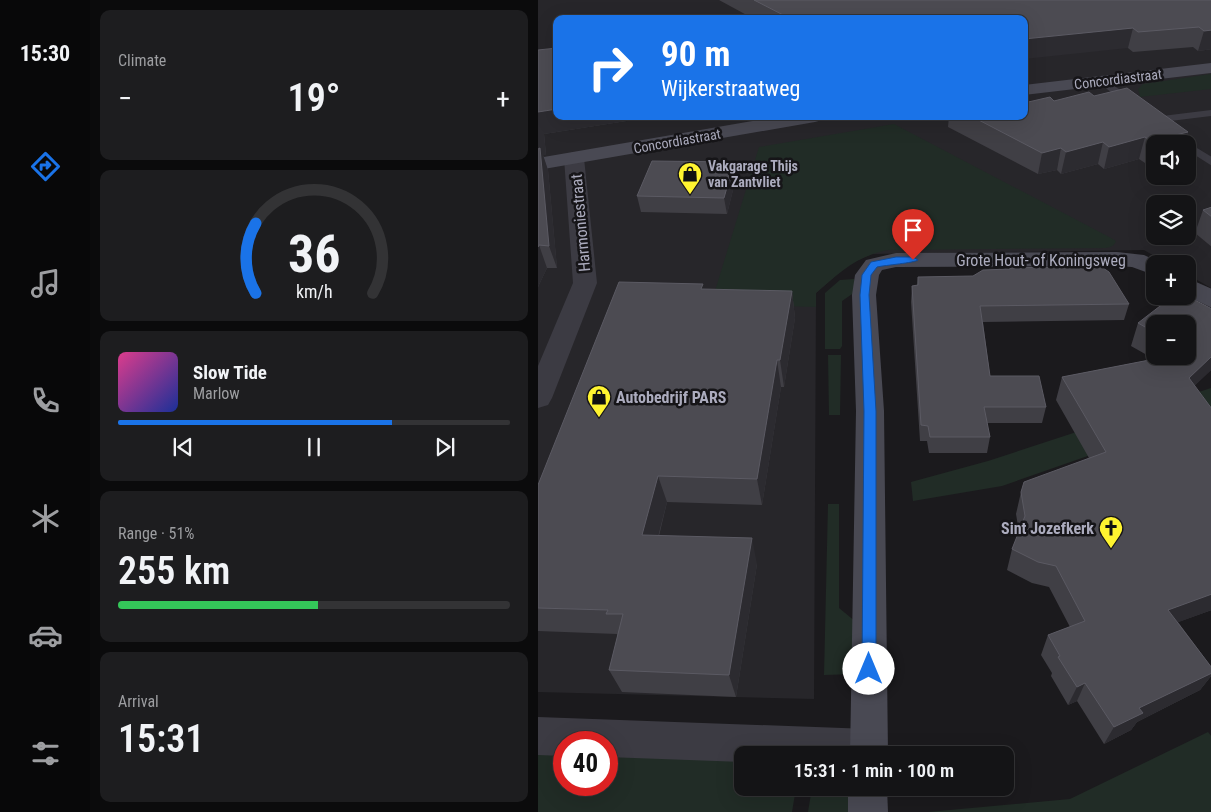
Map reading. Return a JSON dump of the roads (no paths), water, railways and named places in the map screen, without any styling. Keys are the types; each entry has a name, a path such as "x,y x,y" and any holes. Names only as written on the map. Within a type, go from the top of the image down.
{"street":[{"name":"Concordiastraat","path":"1028,90 1212,68"},
{"name":"Concordiastraat","path":"538,164 792,120"},
{"name":"Harmoniestraat","path":"538,398 585,283 574,158"},
{"name":"Grote Hout- of Koningsweg","path":"869,746 870,411 864,295 867,275 874,264 896,260 1117,258 1136,260 1146,264"},
{"path":"1196,291 1212,300"},
{"path":"538,736 745,746"},
{"path":"868,796 868,812"}],"lane":[{"path":"1103,81 1173,135"},
{"path":"1147,115 1212,113"},
{"path":"1196,152 1212,163"}],"place":[{"name":"Vakgarage Thijs van Zantvliet","path":"690,195"},
{"name":"Autobedrijf PARS","path":"599,418"},
{"name":"Sint Jozefkerk","path":"1111,549"}]}
